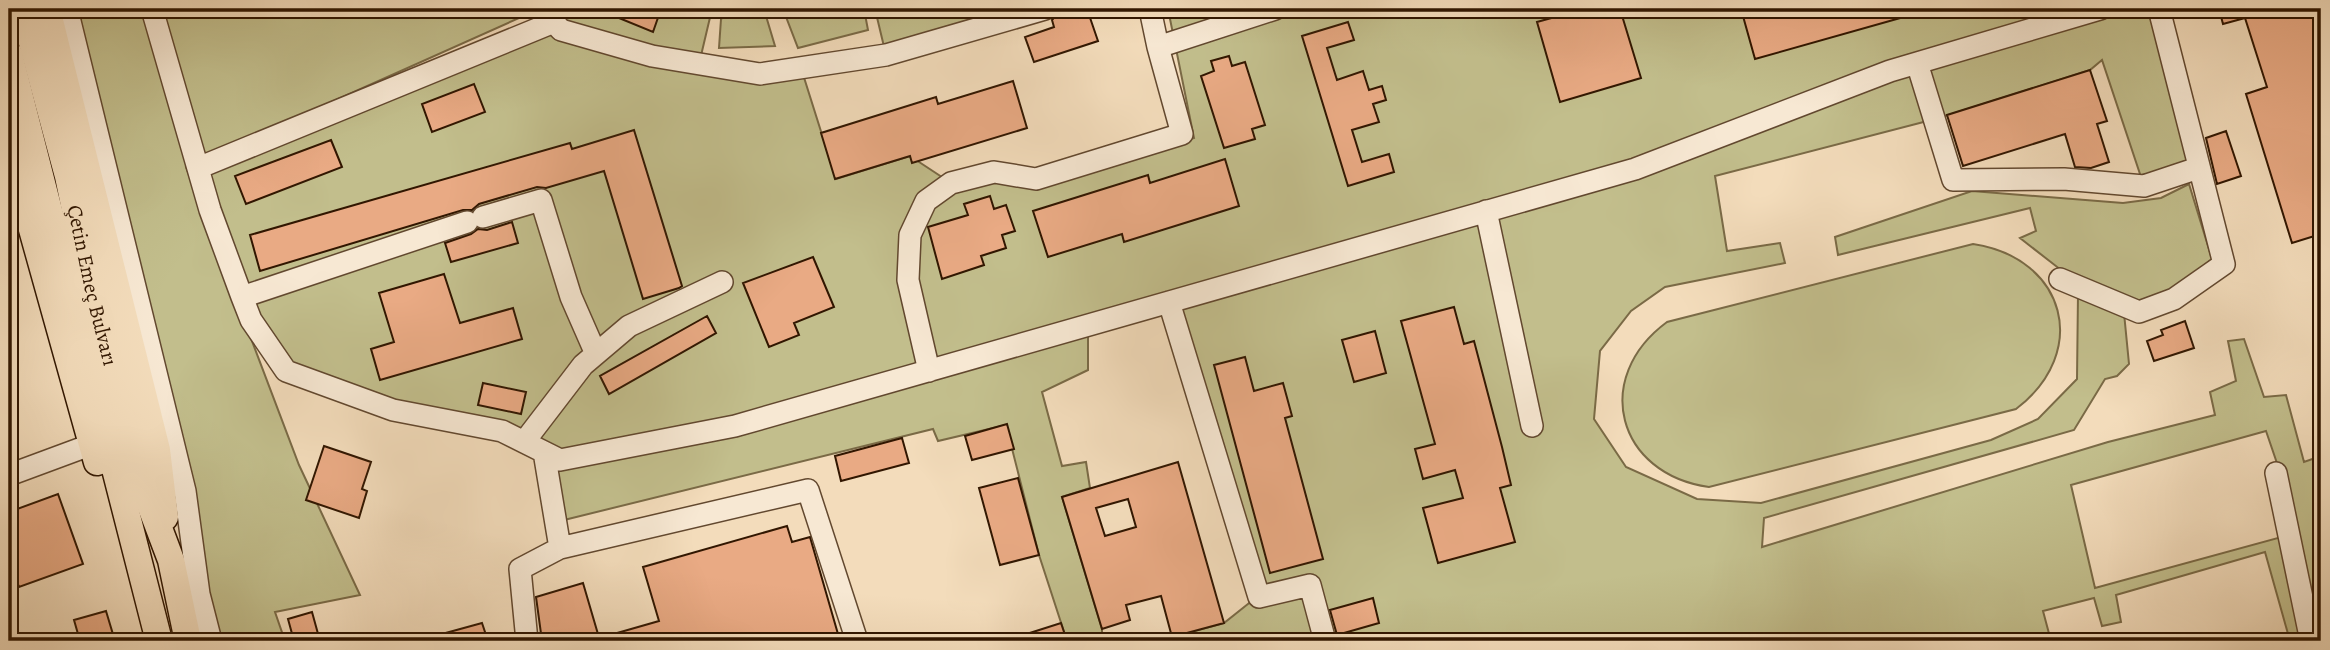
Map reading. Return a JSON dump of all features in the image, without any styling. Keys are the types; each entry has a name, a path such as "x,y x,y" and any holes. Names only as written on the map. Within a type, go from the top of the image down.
{"main road":[{"name":"Çetin Emeç Bulvarı","path":"23,9 68,176 93,295 139,478 171,560"},
{"name":"Çetin Emeç Bulvarı","path":"47,9 157,450 171,560 188,641"},
{"name":"Çetin Emeç Bulvarı","path":"9,54 159,641"},
{"name":"Çetin Emeç Bulvarı","path":"9,147 20,237 90,445 142,569"}],"street":[{"path":"67,9 185,491 199,594 211,641"},
{"path":"152,9 198,169 251,320 286,371 393,410 502,431 561,460 735,426 1635,169 1916,63 2100,9"},
{"path":"198,169 548,15 561,30 652,57 760,74 886,55 1045,9"},
{"path":"929,371 908,281 909,235 926,201 951,183 993,172 1036,179 1182,134 1150,9"},
{"path":"1158,47 1275,9"},
{"path":"2060,279 2139,312 2174,299 2224,264 2159,9"},
{"path":"1916,63 1953,180 2064,179 2144,186 2199,168"},
{"path":"243,297 541,200 571,297 596,354"},
{"path":"1486,211 1532,426"},
{"path":"524,442 583,365 629,326 722,282"},
{"path":"1169,302 1259,597 1310,585 1325,641"},
{"path":"9,475 90,445"},
{"path":"544,452 560,548"},
{"path":"2276,474 2311,641"},
{"path":"527,641 520,569 560,548 808,489 857,641"}],"shaded area":[{"path":"67,9 526,9 528,14 186,167 299,465 360,595 275,612 285,641 211,641"},
{"path":"542,9 712,9 699,64 801,68 836,179 910,156 951,183 1036,179 1194,138 1168,9 2159,9 2198,168 2144,186 2102,60 2090,70 1939,118 1715,176 1727,251 1780,243 1785,263 1665,287 1631,311 1600,351 1594,419 1626,467 1697,499 1761,503 1991,440 2038,419 2077,379 2078,294 2124,313 2129,364 2117,376 2105,379 2074,430 1764,518 1762,547 2108,442 2215,415 2210,392 2236,381 2228,341 2244,339 2264,397 2286,395 2304,462 2321,456 2321,641 2290,641 2265,552 2116,595 2121,622 2102,626 2094,598 2043,611 2051,641 1170,641 1172,637 1224,623 1258,596 1169,303 1088,326 1088,370 1042,392 1062,466 1086,462 1090,488 1062,497 1102,629 1102,641 1067,641 1039,555 1006,425 938,441 933,429 556,522 544,452 286,371 251,320 198,168 553,22","holes":["2266,431 2280,472 2289,535 2095,588 2071,485"]},
{"path":"739,9 751,9 766,16 775,46 719,48 721,19"},
{"path":"783,9 864,9 868,30 798,48"},
{"path":"875,9 1036,9 886,55"},
{"path":"2189,184 2212,259 2178,286 2142,304 2061,270 2020,238 2036,231 2030,208 1838,255 1835,237 1972,191 2123,203 2161,198"},
{"path":"1973,244 2005,253 2030,268 2047,287 2058,310 2060,335 2054,361 2040,386 2016,409 1709,487 1678,478 1653,464 1635,444 1625,421 1623,395 1629,370 1643,345 1667,322"}],"building":[{"path":"597,9 661,9 653,32"},
{"path":"1074,9 1087,9 1098,41 1034,62 1025,37 1054,27 1052,20 1057,14"},
{"path":"1584,9 1620,9 1641,78 1560,102 1537,22"},
{"path":"1741,9 1917,9 1918,13 1755,59"},
{"path":"2219,9 2313,9 2321,37 2321,234 2292,243 2246,94 2267,87 2245,18 2223,24"},
{"path":"1348,22 1354,40 1327,48 1337,80 1363,71 1369,90 1382,86 1386,100 1373,104 1379,122 1352,130 1362,162 1389,154 1394,172 1348,186 1302,36"},
{"path":"1229,56 1232,66 1245,62 1265,125 1252,129 1255,139 1224,148 1201,76 1214,71 1211,61"},
{"path":"2090,70 2107,121 2097,124 2109,162 2091,168 2075,167 2065,134 1963,166 1947,115"},
{"path":"1013,81 1027,128 912,163 910,156 835,179 821,133 936,97 938,104"},
{"path":"474,84 485,112 432,132 422,104"},
{"path":"634,130 682,286 679,288 643,299 604,171 546,188 537,187 479,204 472,210 463,210 260,271 250,235 570,143 572,149"},
{"path":"2226,131 2241,176 2217,184 2206,138"},
{"path":"331,140 342,167 246,204 235,176"},
{"path":"1225,159 1239,206 1124,242 1122,234 1048,257 1033,211 1148,175 1150,183"},
{"path":"990,196 994,209 1006,205 1015,231 1002,235 1006,248 981,256 984,265 942,279 928,227 968,215 964,204"},
{"path":"512,222 518,243 451,262 445,243 478,229 487,230"},
{"path":"813,257 834,307 794,323 799,335 769,347 743,283"},
{"path":"444,274 460,323 513,308 522,339 380,380 371,349 394,342 379,293"},
{"path":"1454,307 1464,344 1474,341 1502,447 1511,485 1500,488 1515,542 1438,563 1423,508 1463,498 1455,470 1423,479 1415,449 1435,444 1401,321"},
{"path":"707,316 716,333 609,394 600,376"},
{"path":"2185,321 2194,348 2154,361 2147,341 2163,335 2161,330"},
{"path":"1375,331 1386,373 1354,382 1342,340"},
{"path":"1245,357 1254,391 1283,383 1292,416 1285,418 1323,559 1270,573 1214,365"},
{"path":"483,383 526,392 521,414 478,405"},
{"path":"1007,424 1014,449 972,460 965,436"},
{"path":"902,438 909,463 841,481 835,456"},
{"path":"324,446 371,462 362,489 367,491 359,518 306,500"},
{"path":"1178,462 1224,623 1172,637 1161,596 1126,605 1130,620 1102,629 1062,497","holes":["1128,499 1136,527 1105,536 1096,508"]},
{"path":"1018,478 1039,555 1000,565 979,488"},
{"path":"58,494 83,564 19,587 9,559 9,512"},
{"path":"787,526 792,542 810,537 840,641 603,641 603,637 659,621 643,567"},
{"path":"583,583 600,641 542,641 536,597"},
{"path":"1373,598 1379,623 1337,635 1330,610"},
{"path":"106,611 115,641 80,641 74,620"},
{"path":"312,612 320,641 294,641 288,619"},
{"path":"482,623 488,641 432,641 431,637"},
{"path":"1061,623 1067,641 1014,641 1014,638"}]}
